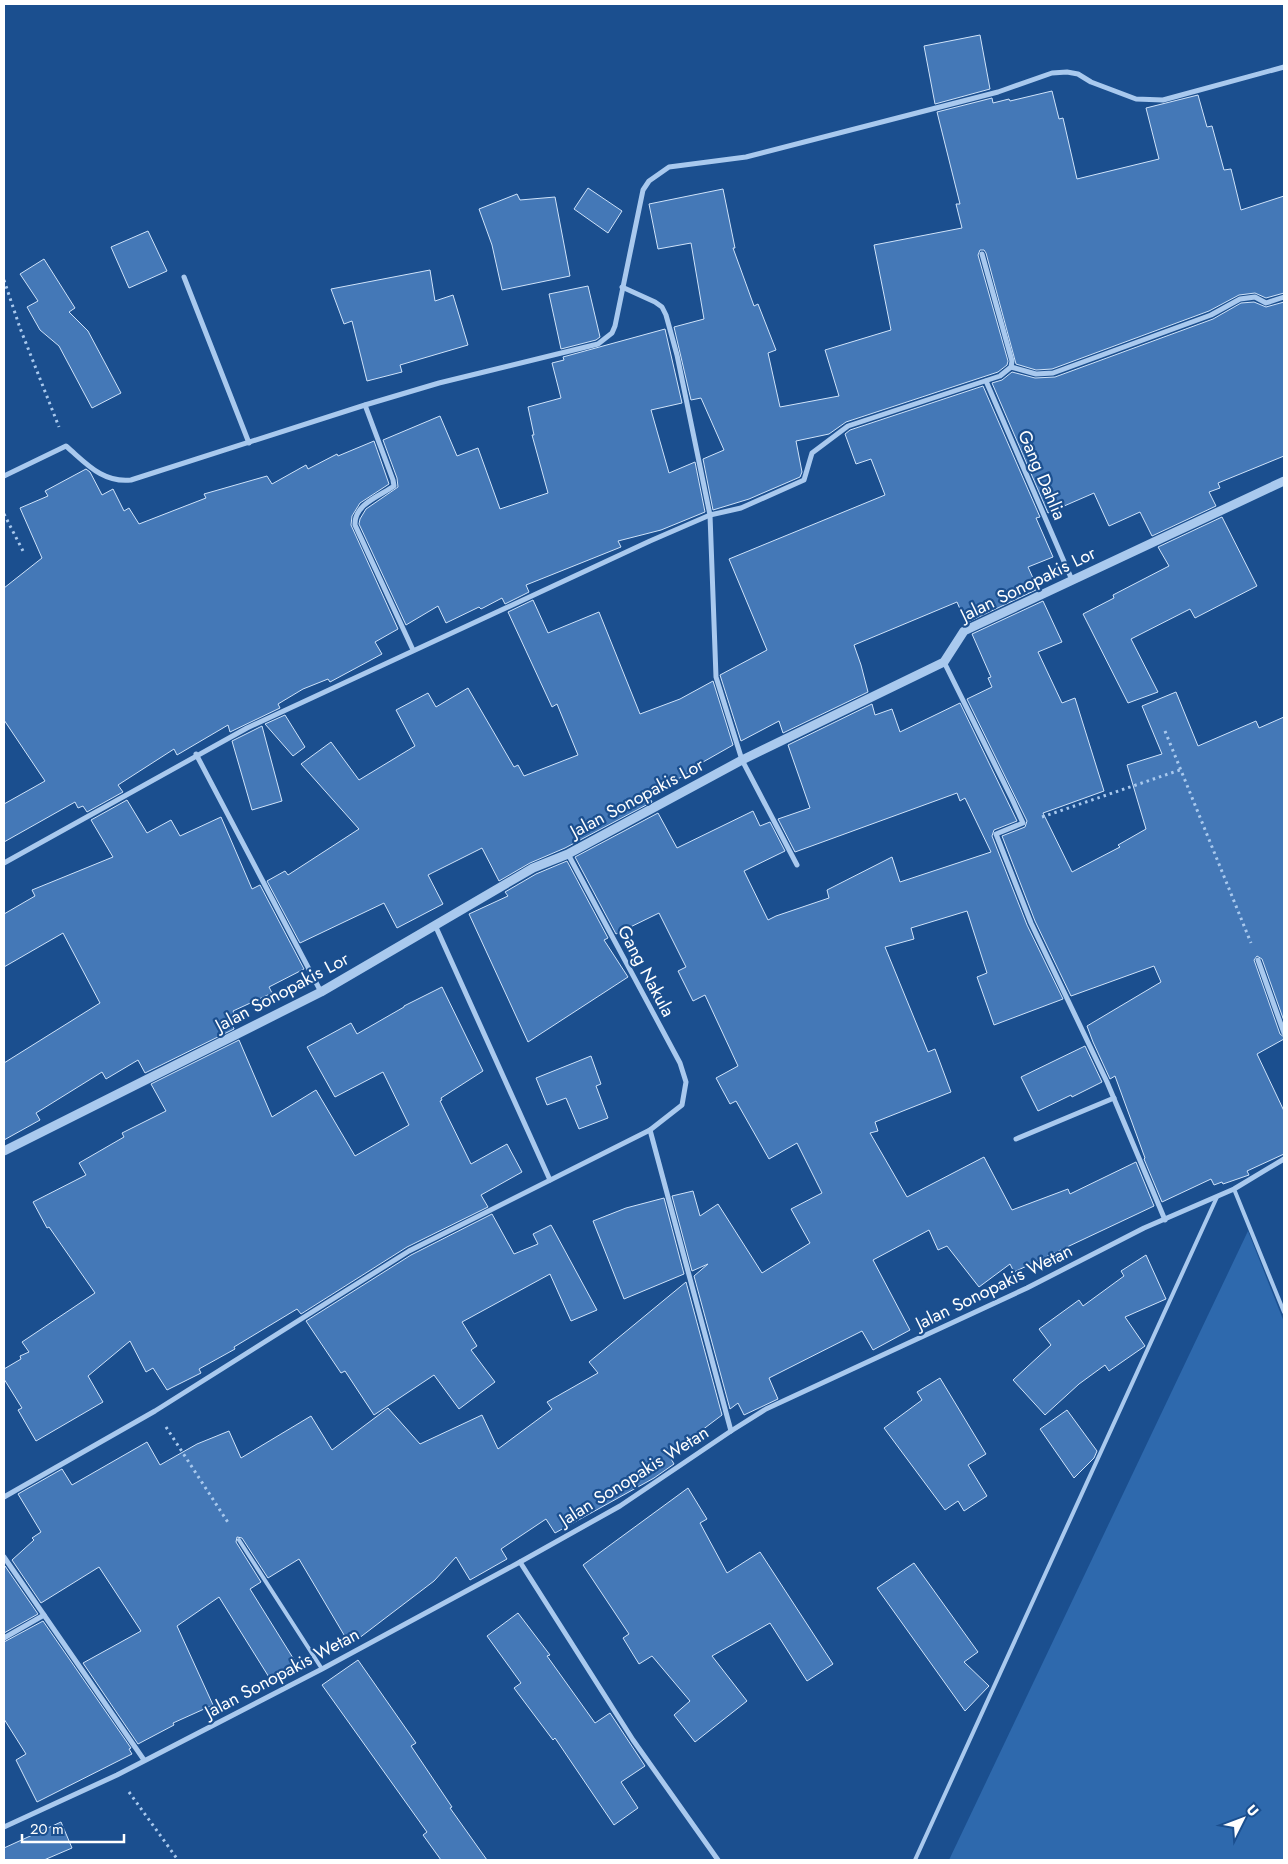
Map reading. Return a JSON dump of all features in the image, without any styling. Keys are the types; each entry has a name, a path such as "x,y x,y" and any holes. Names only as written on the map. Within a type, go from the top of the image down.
{"street":[{"path":"4,476 66,446 100,475 122,481 130,480 439,383 598,344 612,334 615,326 644,190 649,181 669,167 746,157 998,92 1052,74 1067,72 1078,74 1091,82 1136,99 1149,101 1163,100 1284,67"},
{"path":"4,862 196,754 247,728 710,515 741,508 804,480 812,453 848,426 1000,376 1011,368 1012,361 982,254"},
{"path":"184,277 249,443"},
{"path":"622,287 656,302 662,307 666,315 677,355 710,515 716,677 742,760 797,865"},
{"path":"1011,368 1036,374 1053,373 1212,315 1240,299 1255,297 1266,303 1284,297"},
{"name":"Gang Dahlia","path":"986,381 1072,580"},
{"path":"365,405 394,486 359,510 354,525 413,650"},
{"name":"Jalan Sonopakis Lor","path":"4,1151 321,992 533,868 568,854 742,760 944,662 964,631 1284,481"},
{"path":"944,662 1023,823 996,834 1031,923 1114,1098 1165,1220"},
{"path":"196,754 321,992"},
{"name":"Gang Nakula","path":"568,854 680,1063 686,1082 682,1105 650,1130"},
{"path":"435,926 550,1180"},
{"path":"1258,960 1284,1033"},
{"path":"1016,1140 1114,1098"},
{"path":"4,1497 156,1411 408,1251 650,1130 732,1431"},
{"name":"Jalan Sonopakis Wetan","path":"4,1826 117,1775 322,1669 520,1562 620,1506 766,1409 1027,1288 1144,1228 1234,1189 1284,1159"},
{"path":"4,1557 144,1760"},
{"path":"520,1562 634,1740 718,1860"},
{"path":"4,1638 44,1615"}],"lane":[{"path":"1234,1189 1284,1312"},
{"path":"915,1860 1216,1197"},
{"path":"239,1540 322,1669"}],"path":[{"path":"4,280 20,328 66,446"},
{"path":"4,514 24,554"},
{"path":"1165,731 1258,960"},
{"path":"1023,823 1180,770"},
{"path":"156,1411 239,1540"},
{"path":"117,1775 178,1860"}],"shaded area":[{"path":"1248,1231 1284,1322 1284,1860 949,1860"}],"building":[{"path":"980,35 990,89 935,104 924,46"},
{"path":"1052,91 1059,119 1063,118 1077,179 1159,159 1146,108 1198,95 1207,127 1212,126 1224,170 1231,169 1241,210 1284,196 1284,293 1266,298 1255,293 1239,295 1209,311 1052,369 1036,370 1016,364 986,253 984,250 980,250 978,255 1008,361 1007,365 998,372 846,422 829,434 796,441 802,472 800,477 749,499 713,510 703,459 724,450 701,398 691,400 674,327 704,319 691,243 658,249 649,204 723,189 735,248 733,248 754,306 758,304 776,350 768,353 780,407 839,396 825,350 891,330 874,245 962,228 956,204 960,204 937,112 992,98 993,103"},
{"path":"588,188 622,211 608,233 574,209"},
{"path":"517,194 520,200 555,197 570,276 502,290 492,245 479,209"},
{"path":"148,231 167,271 129,288 111,247"},
{"path":"44,259 75,308 69,312 88,331 121,393 92,408 59,346 40,330 27,307 38,301 20,274"},
{"path":"430,270 435,301 453,295 468,345 400,365 402,372 367,381 352,321 344,324 331,289"},
{"path":"588,286 600,337 596,340 561,349 549,294"},
{"path":"1254,302 1266,307 1284,302 1284,456 1218,483 1220,488 1209,492 1216,506 1152,536 1140,512 1109,526 1094,493 1048,513 992,383 1002,380 1012,372 1035,378 1055,377 1213,319 1241,303"},
{"path":"665,329 682,403 651,410 669,473 695,462 705,512 661,530 618,541 621,547 526,585 529,592 505,604 502,598 446,623 438,606 406,625 359,524 366,509 398,487 397,478 383,440 440,416 457,456 478,448 500,509 548,493 532,435 534,435 528,407 561,398 552,363 564,360 563,357"},
{"path":"983,386 1040,517 1036,518 1053,557 1028,567 1038,589 966,623 957,602 854,645 868,692 783,733 779,721 741,741 720,675 767,650 729,559 885,495 871,459 856,464 845,434 850,430"},
{"path":"374,441 389,484 360,503 352,516 351,525 398,629 375,642 382,654 330,682 328,679 303,689 278,704 280,708 230,732 228,725 177,755 174,749 118,785 123,792 87,812 83,806 78,808 75,802 4,842 4,804 45,781 4,720 4,588 42,558 20,508 48,496 45,491 86,469 90,472 102,495 113,489 124,511 129,508 139,524 206,498 204,494 267,476 272,484 306,465 308,469 337,454 338,456"},
{"path":"1222,517 1257,586 1195,618 1190,609 1131,639 1158,692 1128,703 1083,614 1114,598 1113,595 1169,566 1158,547"},
{"path":"533,600 548,633 599,612 640,714 680,699 713,681 733,745 696,766 698,768 648,795 652,802 565,848 530,863 499,881 482,848 428,875 443,904 397,928 384,903 300,943 267,881 285,871 288,875 359,829 301,764 331,742 359,780 415,746 396,710 428,693 436,707 468,688 514,767 518,765 524,776 578,755 557,704 552,707 508,612"},
{"path":"1043,601 1062,642 1038,652 1062,703 1075,698 1104,791 1043,813 1072,872 1120,847 1118,845 1146,829 1127,765 1162,754 1142,706 1176,692 1198,746 1256,721 1259,728 1284,717 1284,1021 1262,959 1257,956 1254,960 1280,1034 1284,1037 1284,1039 1257,1054 1284,1111 1284,1154 1247,1171 1249,1175 1223,1184 1222,1182 1214,1185 1211,1179 1162,1202 1144,1159 1115,1076 1110,1079 1087,1026 1161,982 1154,966 1071,996 1035,921 1002,836 1025,827 1027,821 967,699 992,687 988,678 991,677 972,634"},
{"path":"960,703 1017,821 994,830 992,836 1027,925 1063,999 994,1025 977,977 987,973 967,911 911,928 914,939 885,947 928,1052 935,1049 951,1092 875,1122 878,1131 870,1133 907,1197 984,1157 1012,1210 1068,1189 1070,1194 1136,1162 1154,1206 1014,1272 1010,1264 979,1287 947,1246 938,1250 929,1230 873,1260 910,1330 873,1350 862,1331 769,1378 778,1399 744,1415 738,1403 730,1409 694,1276 708,1264 692,1271 672,1196 693,1191 700,1216 718,1204 762,1273 810,1243 791,1209 822,1193 797,1143 769,1159 736,1101 730,1104 716,1078 738,1066 705,995 693,1001 678,971 686,967 659,913 616,934 575,857 658,813 677,848 753,811 760,826 770,822 785,851 744,871 768,920 829,898 827,890 892,857 900,882 991,852 965,798 960,801 957,793 795,852 778,819 810,808 788,745 872,704 875,715 892,709 900,732"},
{"path":"285,715 305,747 293,756 265,724"},
{"path":"262,726 282,801 252,810 232,741"},
{"path":"127,800 147,833 171,820 180,836 221,817 252,889 260,885 304,969 269,987 272,993 233,1011 239,1022 233,1026 234,1029 145,1073 138,1060 106,1079 102,1072 36,1113 40,1120 4,1140 4,1063 100,1003 63,933 4,967 4,914 35,896 32,890 113,857 91,820"},
{"path":"567,861 608,938 604,940 628,977 528,1042 469,914 508,896 505,892 536,874"},
{"path":"442,987 483,1071 441,1098 442,1100 440,1101 471,1164 507,1144 522,1172 481,1195 488,1207 407,1247 301,1314 297,1309 234,1347 235,1349 199,1369 201,1373 167,1390 153,1368 146,1372 130,1341 88,1376 103,1402 36,1441 18,1410 22,1408 4,1379 4,1369 21,1359 20,1356 29,1352 22,1342 95,1293 49,1227 47,1228 33,1202 86,1175 79,1163 124,1137 122,1133 166,1111 151,1084 239,1040 272,1117 316,1090 355,1156 409,1125 383,1072 335,1097 307,1047 351,1023 357,1034 404,1006"},
{"path":"1085,1046 1102,1082 1038,1111 1021,1077"},
{"path":"591,1056 601,1084 596,1086 608,1118 579,1129 566,1098 547,1105 536,1078"},
{"path":"664,1198 684,1274 624,1299 593,1221 626,1208"},
{"path":"492,1214 514,1254 538,1244 533,1234 551,1225 597,1310 571,1321 550,1274 462,1322 477,1346 471,1350 495,1382 459,1409 434,1375 374,1415 345,1371 341,1373 306,1321 411,1255"},
{"path":"1146,1255 1166,1299 1125,1317 1145,1346 1109,1371 1105,1365 1079,1384 1045,1415 1013,1380 1051,1345 1039,1329 1079,1300 1083,1306 1124,1276 1121,1271"},
{"path":"686,1282 722,1415 669,1455 674,1464 654,1478 555,1533 546,1519 501,1549 507,1559 470,1580 456,1557 434,1581 350,1645 299,1559 268,1578 242,1538 237,1537 236,1542 261,1582 250,1589 298,1666 272,1682 219,1597 177,1626 213,1705 173,1723 174,1725 138,1744 83,1663 141,1631 99,1567 41,1603 12,1560 34,1540 32,1538 41,1532 18,1494 62,1469 72,1485 147,1442 160,1465 197,1444 229,1431 241,1458 311,1416 332,1450 388,1408 420,1444 482,1415 498,1449 552,1409 547,1402 598,1373 589,1362"},
{"path":"940,1378 986,1454 968,1465 987,1496 964,1511 958,1501 945,1510 884,1428 922,1400 917,1392"},
{"path":"1067,1410 1097,1451 1094,1458 1074,1478 1040,1429"},
{"path":"688,1488 707,1519 700,1523 727,1573 760,1552 833,1664 807,1681 770,1623 712,1656 747,1701 695,1742 674,1715 690,1701 652,1656 639,1664 623,1638 629,1634 583,1565"},
{"path":"914,1563 978,1652 964,1662 989,1686 965,1711 877,1588"},
{"path":"4,1567 38,1614 4,1633"},
{"path":"518,1613 550,1655 547,1656 595,1723 610,1713 645,1766 621,1782 638,1808 614,1825 555,1738 553,1740 514,1688 521,1683 487,1636"},
{"path":"43,1621 131,1748 129,1749 132,1754 37,1802 16,1760 26,1754 4,1719 4,1642"},
{"path":"358,1660 416,1743 411,1746 452,1807 450,1808 487,1860 441,1860 423,1835 427,1832 322,1685"},
{"path":"61,1822 72,1848 44,1860 4,1860 4,1848"}]}
